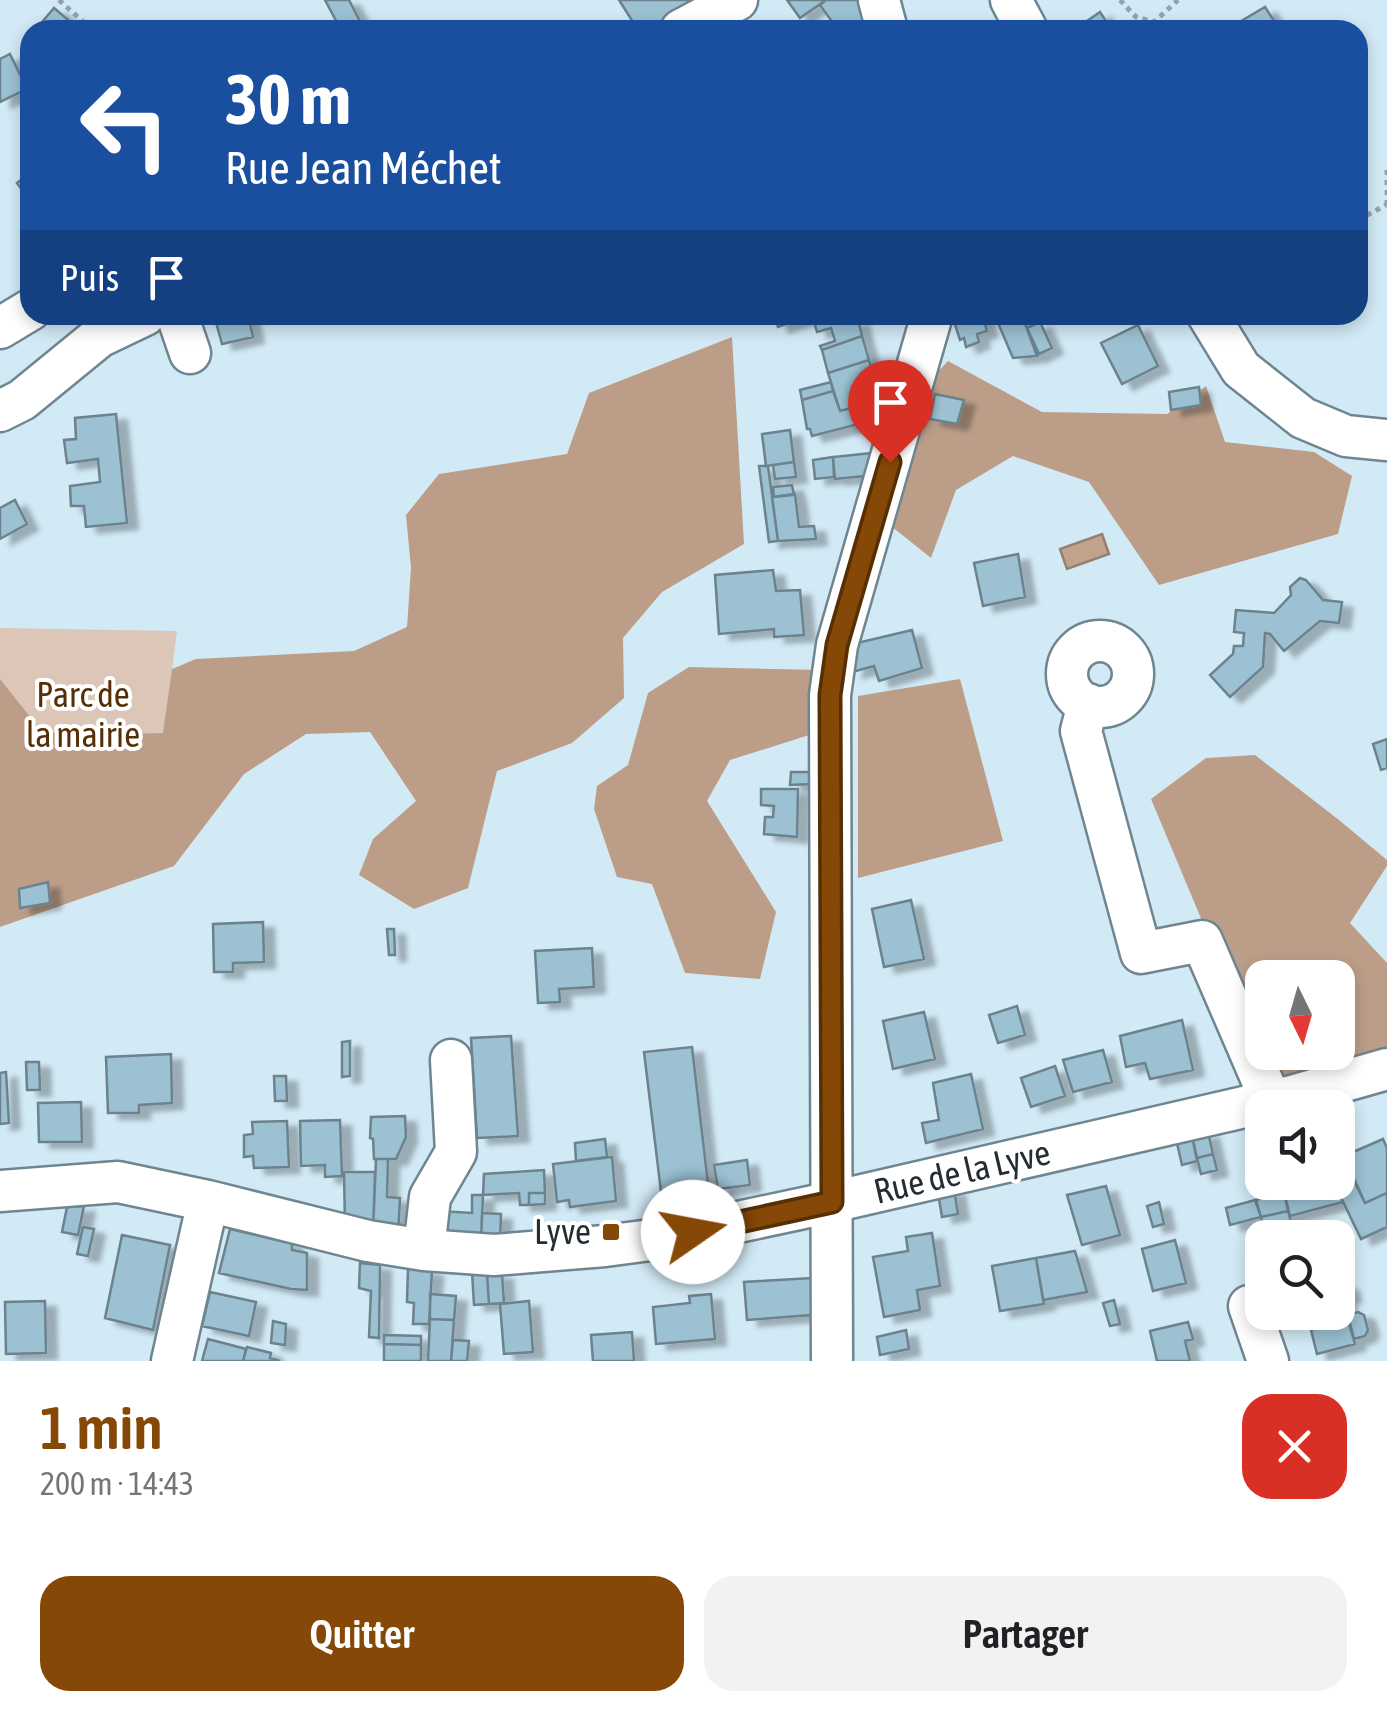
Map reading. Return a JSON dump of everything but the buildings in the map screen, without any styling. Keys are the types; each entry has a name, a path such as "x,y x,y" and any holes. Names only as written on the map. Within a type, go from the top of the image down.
{"street":[{"path":"699,20 736,0"},
{"path":"0,411 22,400 99,336 123,325"},
{"path":"180,325 190,353"},
{"path":"832,1361 830,695 837,645 929,325"},
{"path":"1214,325 1241,369 1303,418 1346,436 1387,440"},
{"path":"1088,704 1081,732 1141,953 1202,941 1266,1090"},
{"path":"424,1250 430,1197 456,1152 451,1060"},
{"name":"Rue de la Lyve","path":"1311,1090 1387,1069"},
{"name":"Rue de la Lyve","path":"0,1191 118,1182 368,1242 494,1255 658,1239 1245,1107"},
{"path":"172,1361 208,1201"},
{"path":"1258,1330 1268,1361"}],"path":[{"path":"58,0 81,20"},
{"path":"1120,0 1142,20"},
{"path":"1159,20 1178,0"},
{"path":"1386,206 1387,170"}],"green space":[{"name":"Parc de la mairie","path":"0,628 177,631 153,817 0,927"}],"shaded area":[{"path":"732,337 744,544 662,592 623,638 624,698 572,743 497,771 468,888 414,909 359,875 373,839 416,801 370,732 306,734 244,774 174,866 0,927 0,679 42,732 163,733 172,669 196,659 354,651 407,627 411,568 406,515 439,474 567,454 589,393"},
{"path":"948,361 1042,412 1167,414 1206,386 1225,442 1314,452 1352,476 1338,534 1159,585 1089,482 1013,456 956,490 931,558 891,526 933,377"},
{"path":"1102,534 1109,554 1067,569 1060,549"},
{"path":"689,667 823,670 828,729 730,760 707,801 776,912 760,979 685,973 652,884 617,877 594,809 597,786 628,765 648,693"},
{"path":"960,679 1003,841 858,878 858,696"},
{"path":"1255,755 1387,860 1387,866 1350,923 1387,963 1387,1055 1355,1064 1355,960 1245,960 1245,1024 1151,799 1206,758"},
{"path":"1264,1070 1335,1070 1272,1088"}],"place":[{"name":"Lyve","path":"611,1232"}],"route":[{"path":"693,1232 832,1202 830,695 837,645 890,462"}]}
